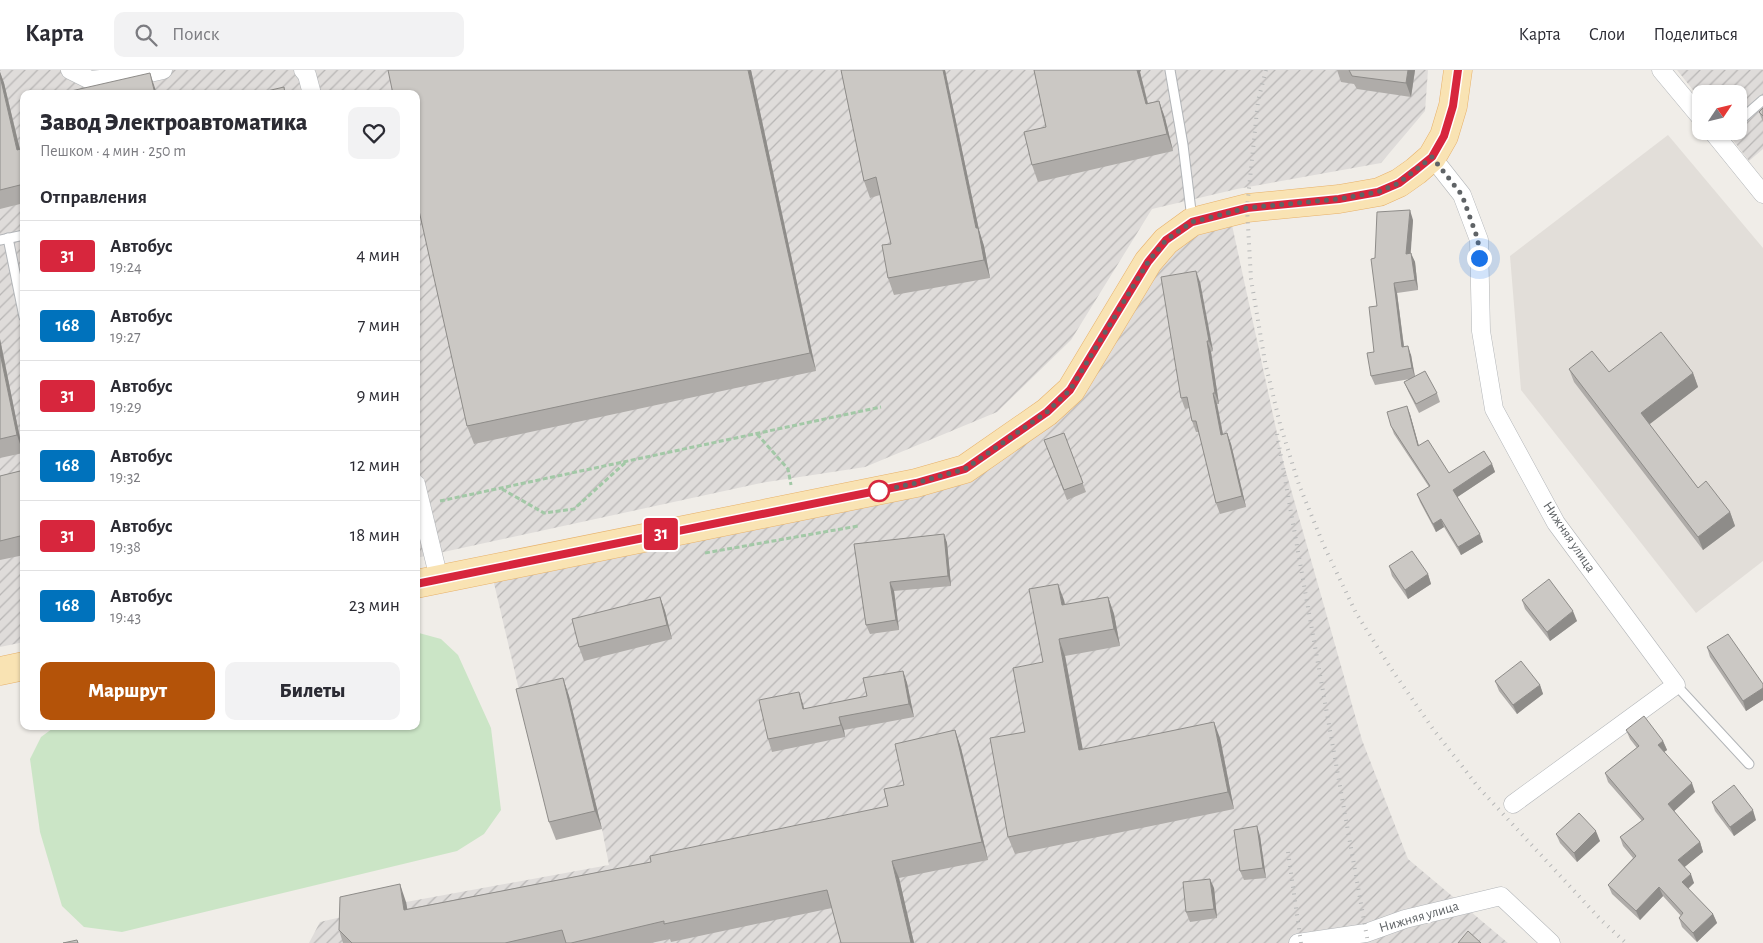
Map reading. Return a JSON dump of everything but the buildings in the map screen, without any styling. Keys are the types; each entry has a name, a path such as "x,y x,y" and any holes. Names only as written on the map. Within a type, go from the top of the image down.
{"main road":[{"path":"428,582 916,483 965,469 1047,412 1070,390 1148,262 1166,240 1192,222 1247,208 1339,199 1378,192 1399,183 1432,157 1444,136 1453,106 1458,70"},
{"path":"0,671 20,667"}],"street":[{"path":"70,70 90,80 141,75 163,70"},
{"path":"302,70 307,75 311,90"},
{"path":"1661,70 1692,107"},
{"path":"1723,140 1763,194"},
{"name":"Нижняя улица","path":"1432,157 1462,195 1478,240 1482,331 1494,409 1556,523 1676,685"},
{"path":"420,498 428,582"},
{"path":"1513,804 1676,685"},
{"name":"Нижняя улица","path":"1298,943 1366,933 1405,919 1500,896 1552,943"}],"lane":[{"path":"1170,70 1183,145 1192,222"},
{"path":"1748,113 1763,100"},
{"path":"20,236 4,239 20,301"},
{"path":"1676,685 1749,764"}],"path":[{"path":"422,505 881,407"},
{"path":"501,488 544,513 574,509 626,462"}],"shaded area":[{"path":"0,70 1428,70 1425,111 1381,163 1237,189 1152,209 1071,340 997,412 865,467 761,483 420,557 420,90 20,90 20,643 0,647"},
{"path":"1677,70 1763,70 1763,149 1749,161 1733,140 1748,140 1748,85 1692,85 1692,89"},
{"path":"1668,135 1763,248 1763,561 1696,613 1521,390 1510,256"},
{"path":"1232,225 1283,461 1362,740 1408,859 1508,943 309,943 320,922 406,902 609,865 569,696 523,707 493,579 1019,447 1175,248 1198,232"}],"green space":[{"path":"420,633 441,639 458,655 491,728 501,810 484,834 457,851 122,932 84,927 62,906 40,832 30,759 41,737 51,730 420,730"}],"railway":[{"path":"1266,70 1258,101 1247,208 1251,279 1265,362 1280,424 1299,485 1324,546 1356,613 1392,670 1433,729 1479,788 1601,920 1626,943"},
{"path":"1277,434 1368,943"},
{"path":"1288,852 1301,943"}],"bus line":[{"name":"31","path":"420,583 916,483 965,469 1047,412 1070,390 1148,262 1166,240 1192,222 1215,215 1238,212 1247,208 1339,199 1378,192 1399,183 1432,157 1444,136 1453,106 1458,70"}],"route":[{"path":"879,491 965,469 1047,412 1070,390 1148,262 1166,240 1192,222 1215,215 1238,212 1247,208 1339,199 1378,192 1399,183 1432,157 1462,195 1478,240 1479,258"}]}
